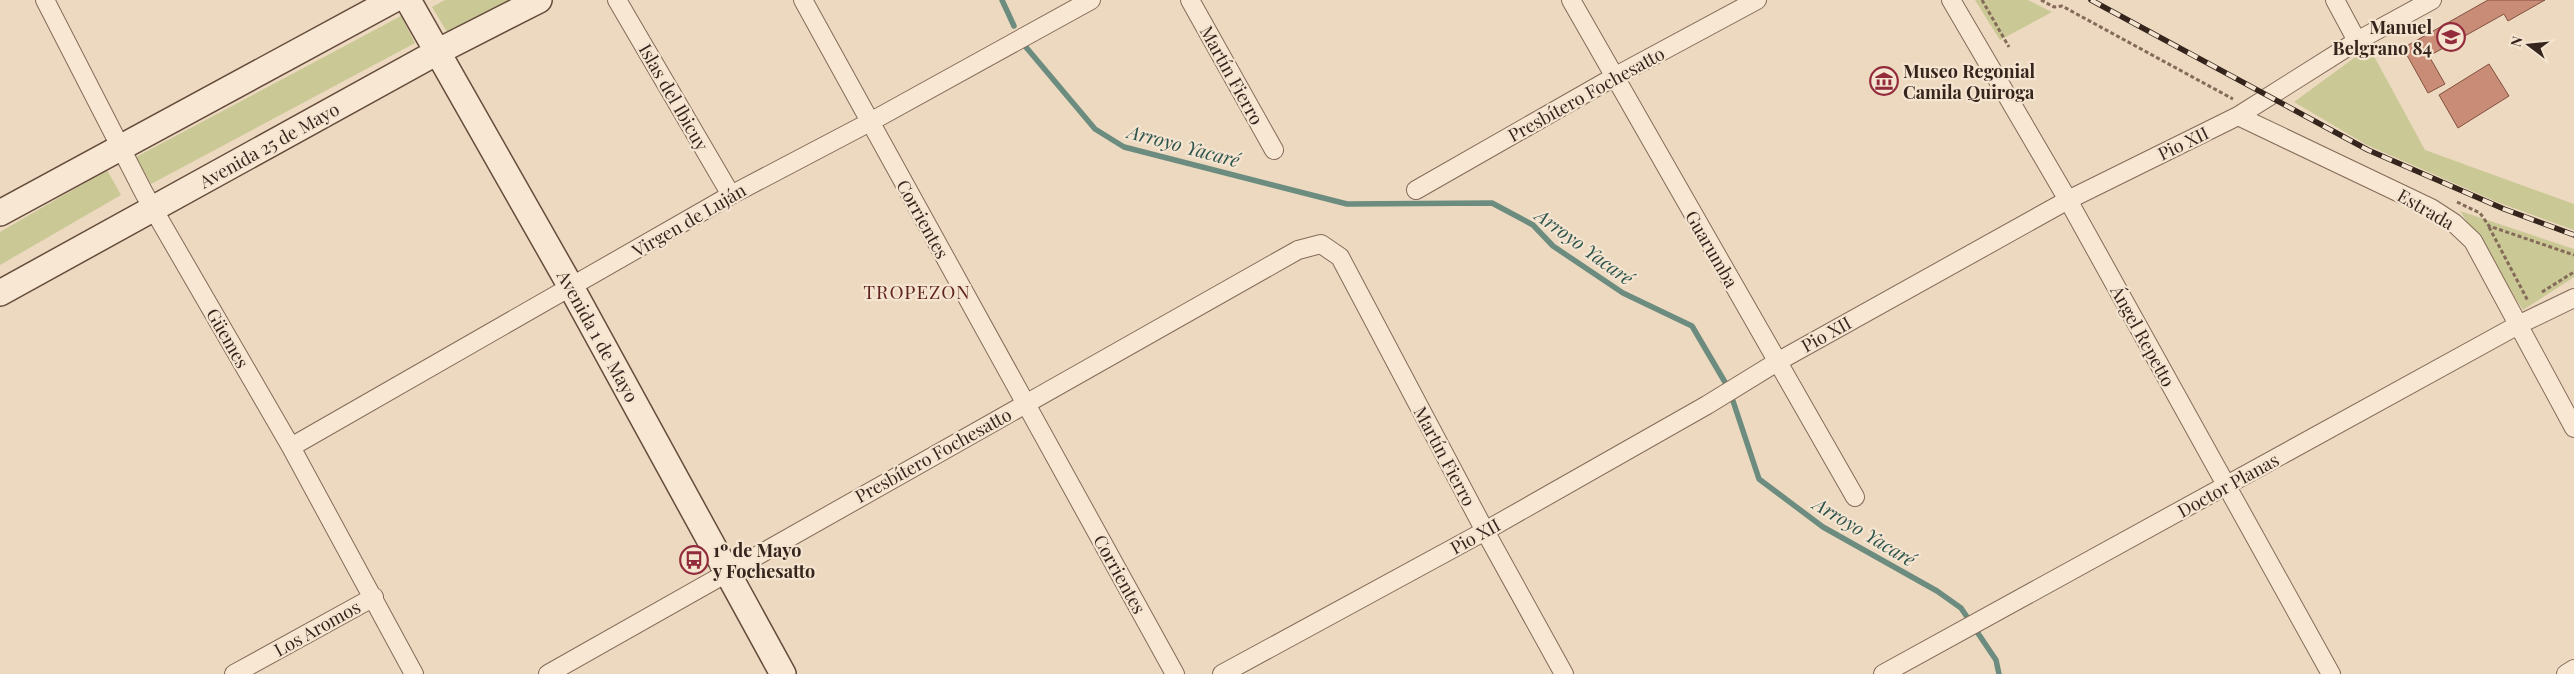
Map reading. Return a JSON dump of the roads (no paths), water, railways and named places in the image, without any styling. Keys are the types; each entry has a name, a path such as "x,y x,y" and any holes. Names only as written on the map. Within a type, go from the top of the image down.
{"main road":[{"path":"0,213 120,146 393,0"},
{"name":"Avenida 1 de Mayo","path":"408,0 439,51 571,287 783,674"},
{"name":"Avenida 25 de Mayo","path":"0,293 439,51 539,0"}],"street":[{"name":"Güemes","path":"45,0 153,209 291,447 374,597 414,674"},
{"name":"Islas del Ibicuy","path":"617,0 731,195"},
{"name":"Corrientes","path":"803,0 1175,674"},
{"name":"Virgen de Luján","path":"291,447 731,195 870,122 1091,0"},
{"name":"Martín Fierro","path":"1190,0 1274,150"},
{"name":"Guarumba","path":"1571,0 1855,497"},
{"name":"Presbítero Fochesatto","path":"1416,190 1614,77 1757,0"},
{"name":"Ángel Repetto","path":"1951,0 2068,200 2331,674"},
{"path":"2335,0 2357,41"},
{"name":"Pio XII","path":"1222,674 1485,531 1707,405 1777,362 2068,200 2238,116 2357,41 2432,0"},
{"name":"Estrada","path":"2238,116 2432,208 2454,223 2473,240 2574,428"},
{"name":"Martín Fierro","path":"1321,244 1340,257 1485,531 1564,674"},
{"name":"Presbítero Fochesatto","path":"548,674 1024,403 1298,250 1321,244"},
{"name":"Doctor Planas","path":"1883,674 2518,325 2574,298"},
{"name":"Los Aromos","path":"234,674 374,597"},
{"path":"2566,674 2574,669"}],"waterway":[{"name":"Arroyo Yacaré","path":"1002,0 1014,26"},
{"name":"Arroyo Yacaré","path":"1025,46 1095,129 1124,147 1347,204 1492,203 1533,225 1553,246 1623,293 1692,326 1729,389 1759,479 1823,527 1937,591 1961,608 1996,660 1999,674"}],"railway":[{"path":"2091,0 2368,150 2504,209 2574,235"}],"place":[{"name":"Manuel Belgrano 84","path":"2451,37"},
{"name":"Museo Regonial Camila Quiroga","path":"1884,81"},
{"name":"1º de Mayo y Fochesatto","path":"694,560"}],"district":[{"name":"TROPEZON","path":"917,291"}]}
